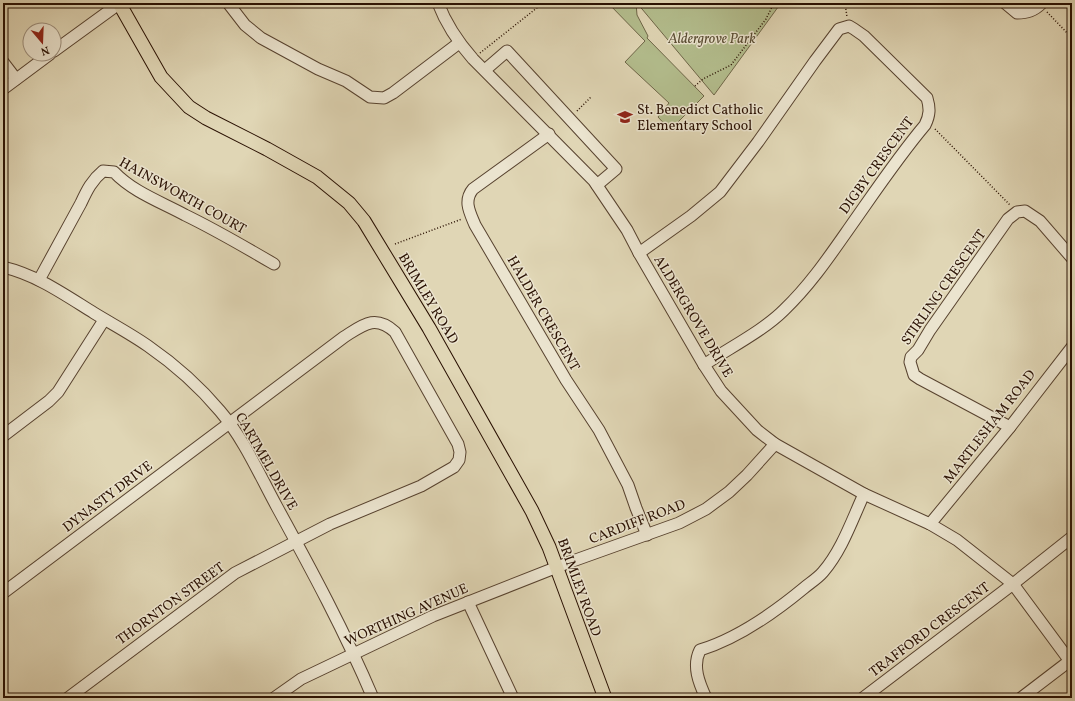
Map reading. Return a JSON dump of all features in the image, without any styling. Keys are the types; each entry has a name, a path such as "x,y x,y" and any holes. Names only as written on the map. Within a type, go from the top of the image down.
{"main road":[{"name":"BRIMLEY ROAD","path":"119,3 161,77 189,107 206,118 317,177 349,203 364,221 429,328 532,511 549,546 605,698"}],"street":[{"path":"62,45 119,3"},
{"path":"228,3 245,25 261,38 318,69 346,81 370,98 384,98 393,93 459,43"},
{"name":"ALDERGROVE DRIVE","path":"438,3 442,14 459,43 473,59 576,161 598,185 627,230 639,253 721,391 757,430 775,444 864,494 930,524 956,540 1013,584 1071,661"},
{"path":"1005,3 1017,13 1027,13 1041,4"},
{"path":"639,253 691,216 720,192 758,142 839,29 849,26"},
{"name":"DIGBY CRESCENT","path":"704,364 763,327 783,312 802,292 821,269 927,121 930,108 927,98 864,36 849,26"},
{"path":"485,70 507,51 616,169 598,185"},
{"path":"3,62 16,79"},
{"path":"3,89 39,62"},
{"name":"HALDER CRESCENT","path":"549,134 473,189 469,194 466,203 475,225 562,373 599,430 628,485 647,535"},
{"name":"HAINSWORTH COURT","path":"39,280 87,190 97,176 103,171 114,172 121,179 136,189 208,226 274,264"},
{"path":"1017,212 1026,211 1040,222 1072,258"},
{"name":"STIRLING CRESCENT","path":"1010,427 920,379 914,374 910,362 911,357 918,350 930,330 1008,220 1017,212"},
{"name":"CARTMEL DRIVE","path":"3,267 15,270 39,280 147,346 167,360 203,392 240,438 354,654 373,698"},
{"path":"3,436 49,401 58,392 104,320"},
{"name":"DYNASTY DRIVE","path":"3,593 344,337 366,324 376,322 387,325 395,332 458,444 460,452 458,460 454,467 421,486 345,518 296,542"},
{"name":"MARTLESHAM ROAD","path":"930,524 1010,427 1061,359 1072,347"},
{"name":"CARDIFF ROAD","path":"556,567 679,523 706,509 729,492 747,475 775,444"},
{"path":"706,698 697,675 696,667 696,657 700,650 723,641 743,630 784,604 822,573 839,549 864,494"},
{"path":"1013,584 1072,537"},
{"name":"THORNTON STREET","path":"68,698 235,573 296,542"},
{"name":"WORTHING AVENUE","path":"274,698 300,679 433,616 556,567"},
{"name":"TRAFFORD CRESCENT","path":"863,698 1013,584"},
{"path":"468,602 513,698"},
{"path":"1020,698 1071,661"}],"path":[{"path":"473,59 543,3"},
{"path":"694,86 703,79 731,65 765,21 774,3"},
{"path":"845,3 849,26"},
{"path":"1041,4 1072,38"},
{"path":"927,121 1017,212"},
{"path":"396,244 471,216"}],"green space":[{"path":"608,3 636,3 637,15 648,36 647,38 704,96 670,130 658,117 669,103 625,62 645,41"},
{"name":"Aldergrove Park","path":"637,3 781,3 714,95"}],"place":[{"name":"St. Benedict Catholic Elementary School","path":"625,117"}]}
